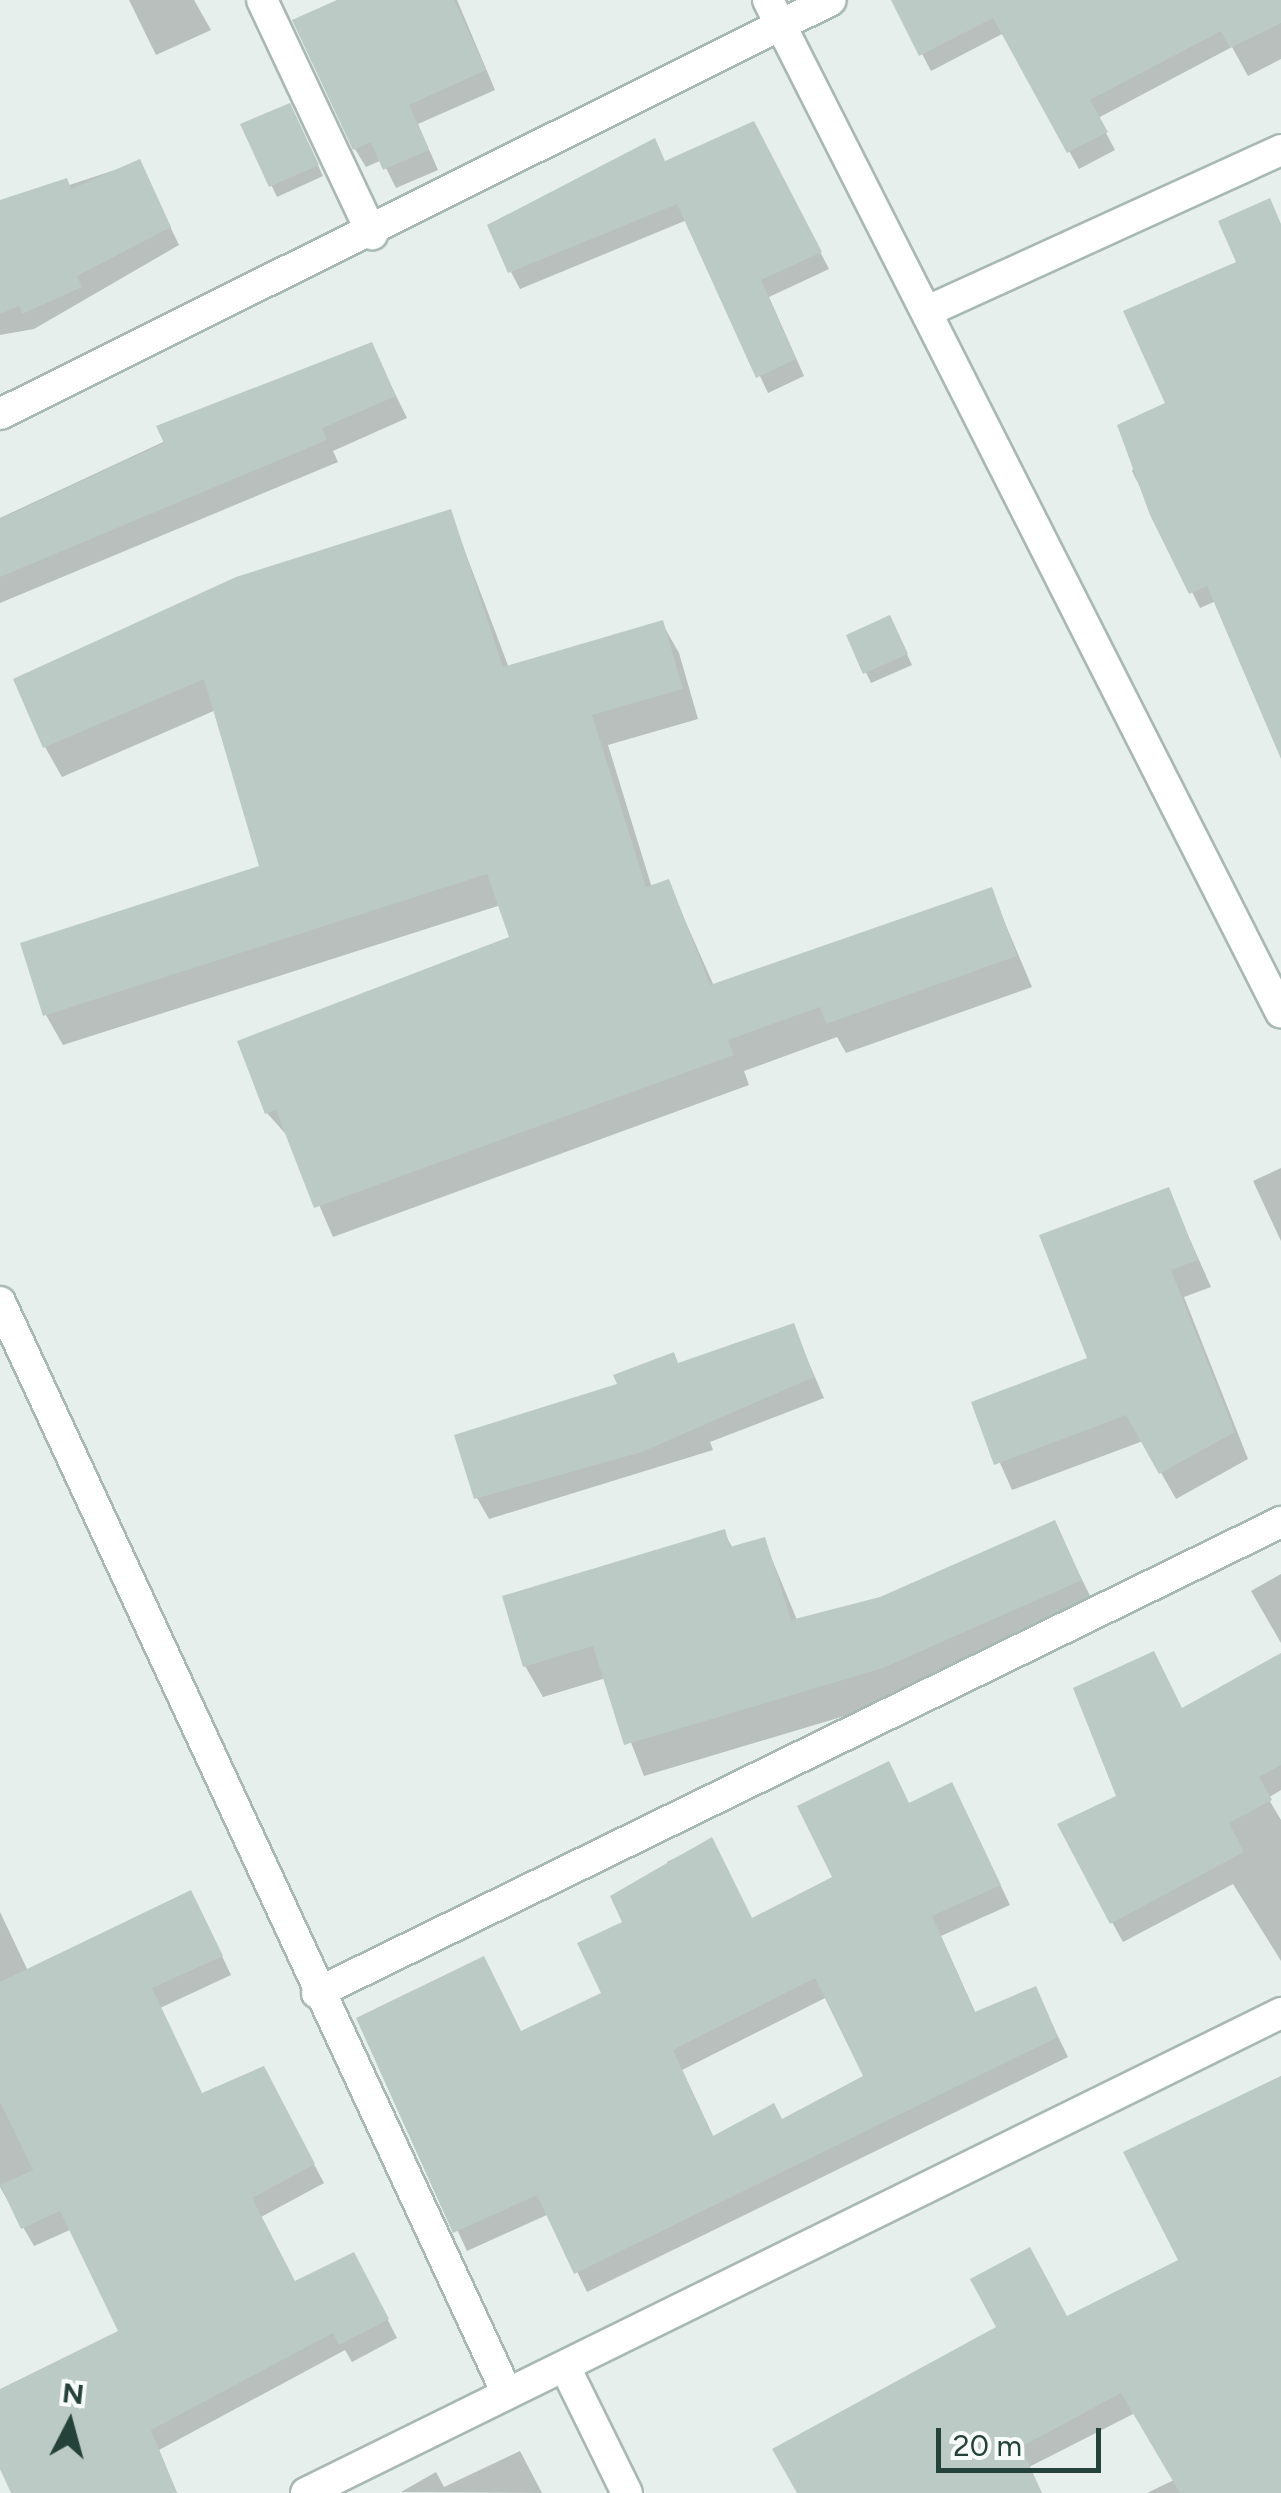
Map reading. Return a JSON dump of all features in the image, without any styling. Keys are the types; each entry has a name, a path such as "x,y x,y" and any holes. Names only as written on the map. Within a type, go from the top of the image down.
{"street":[{"path":"262,0 372,234"},
{"path":"0,414 372,234 775,13 832,0"},
{"path":"775,13 930,310 1281,1013"},
{"path":"930,310 1281,150"},
{"path":"0,1302 317,1993 507,2393"},
{"path":"317,1993 1281,1522"},
{"path":"306,2493 1281,2013"},
{"path":"565,2368 626,2493"}],"building":[{"path":"337,0 454,0 486,70 409,105 429,150 383,170 371,142 353,150 292,20"},
{"path":"891,0 1281,0 1281,23 1230,48 1221,31 1090,100 1108,132 1067,153 993,18 919,56"},
{"path":"290,103 319,165 269,187 240,124"},
{"path":"754,121 822,252 761,280 796,359 756,378 677,204 508,273 487,225 655,138 665,161"},
{"path":"140,159 171,227 77,276 82,287 22,314 19,306 0,314 0,200 67,178 71,189"},
{"path":"1270,198 1281,224 1281,759 1207,586 1189,594 1150,515 1117,425 1165,403 1123,311 1236,262 1218,221"},
{"path":"372,342 396,396 322,428 327,440 0,577 0,519 164,443 156,426"},
{"path":"451,509 503,667 663,620 683,689 592,715 646,887 669,879 710,985 992,887 1017,956 826,1024 820,1007 728,1040 734,1055 314,1208 276,1110 265,1114 237,1041 509,937 487,874 43,1016 20,943 259,866 204,679 43,748 13,679 236,577"},
{"path":"890,615 908,654 863,674 846,635"},
{"path":"1169,1187 1198,1260 1171,1270 1235,1432 1159,1474 1126,1415 994,1465 971,1402 1087,1358 1039,1235"},
{"path":"794,1323 814,1377 642,1452 474,1499 454,1435 617,1384 613,1375 674,1352 678,1363"},
{"path":"1055,1520 1082,1580 883,1668 624,1745 593,1646 523,1667 502,1596 725,1529 730,1547 765,1537 791,1620 880,1597"},
{"path":"1154,1651 1182,1708 1281,1653 1281,1765 1259,1777 1272,1800 1229,1823 1244,1852 1110,1924 1057,1824 1116,1796 1073,1688"},
{"path":"889,1761 909,1803 952,1782 1001,1885 932,1916 975,2012 1036,1986 1058,2037 574,2274 537,2195 453,2233 356,2018 484,1956 521,2031 601,1993 577,1943 622,1922 610,1896 712,1837 752,1918 832,1877 797,1806","holes":["815,1978 863,2076 782,2119 774,2103 713,2136 673,2050"]},
{"path":"191,1890 223,1956 152,1988 202,2093 264,2066 315,2164 252,2198 295,2281 354,2252 389,2319 339,2345 333,2333 151,2430 177,2493 11,2493 0,2469 0,2389 118,2331 60,2211 21,2229 0,2185 33,2170 0,2102 0,1982"},
{"path":"1281,2076 1281,2493 1180,2493 1121,2393 1021,2447 1042,2493 797,2493 772,2449 996,2327 970,2279 1030,2247 1067,2316 1178,2260 1123,2152"}]}
